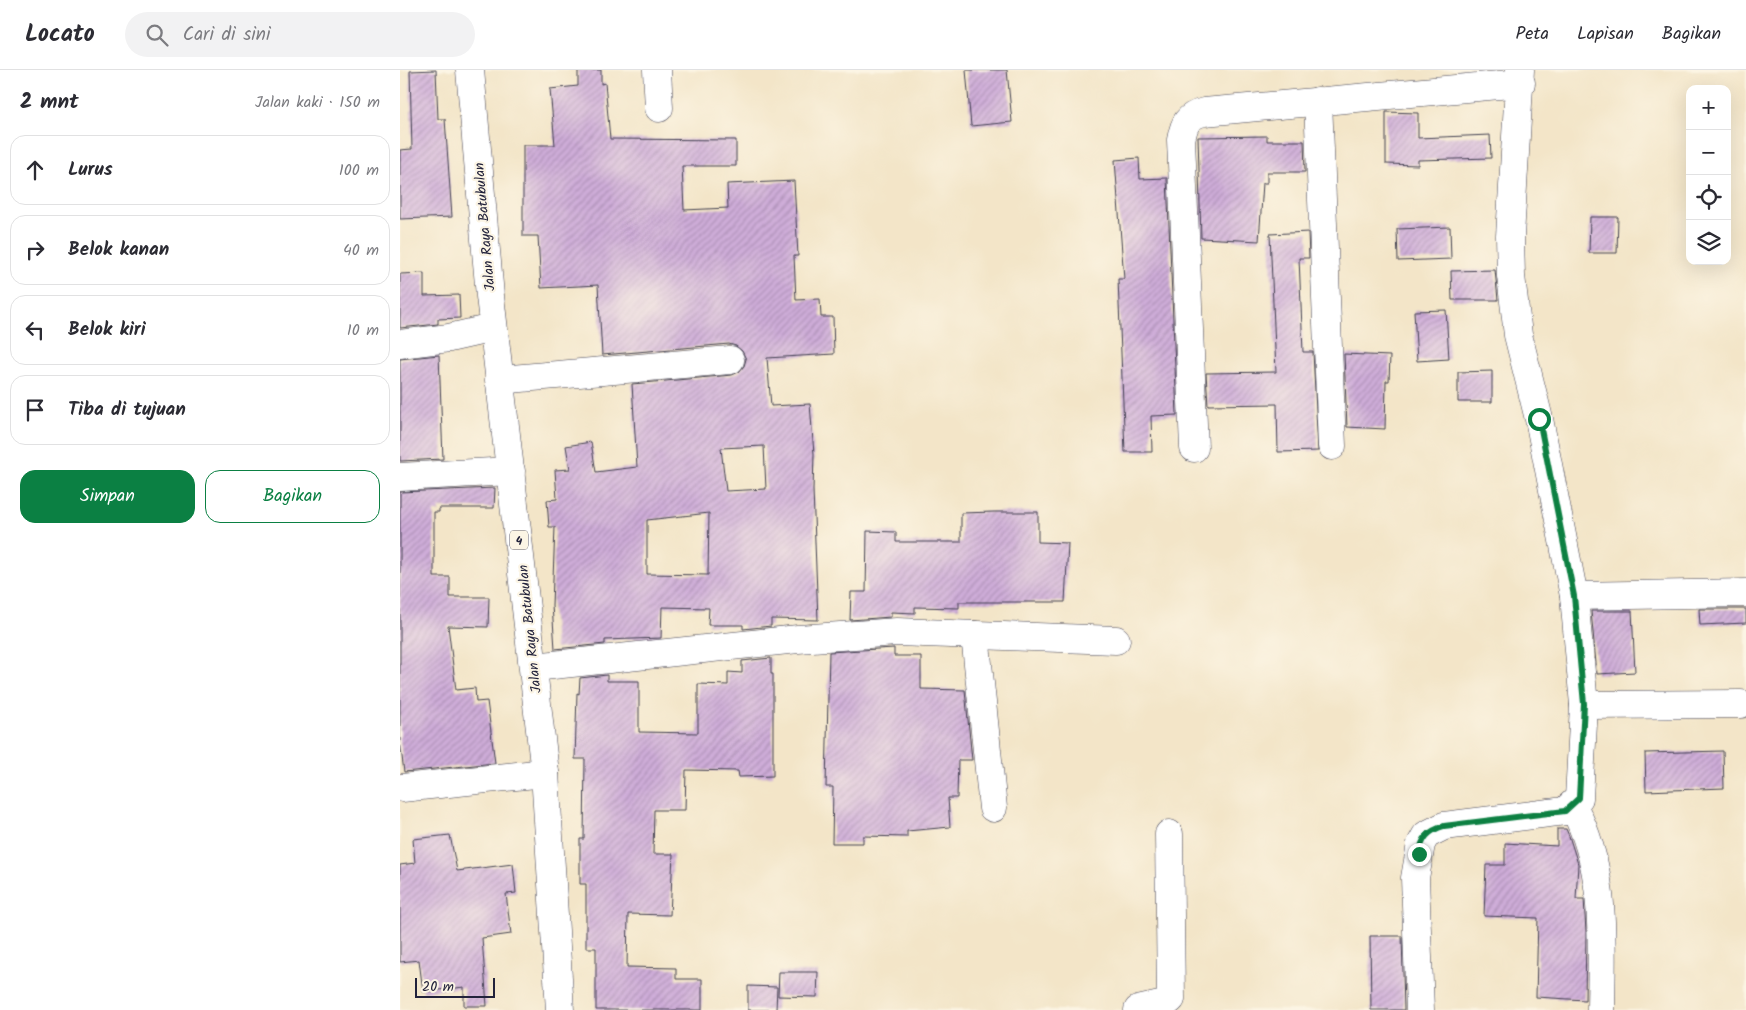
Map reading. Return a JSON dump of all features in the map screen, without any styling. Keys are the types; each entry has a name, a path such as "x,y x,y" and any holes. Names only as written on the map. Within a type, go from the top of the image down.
{"main road":[{"name":"Jalan Raya Batubulan","path":"470,70 493,328 545,773 560,1010"},
{"path":"657,70 659,108"},
{"path":"1194,448 1181,140 1183,128 1189,118 1204,112 1318,102 1520,76 1510,236 1512,286 1518,335 1539,419 1574,596 1584,704 1579,798 1573,806 1565,811 1444,826 1426,835 1421,844 1415,878 1420,1010"},
{"path":"1318,102 1332,446"},
{"path":"400,344 449,338 493,328"},
{"path":"500,380 730,360"},
{"path":"400,477 511,471"},
{"path":"1574,596 1746,593"},
{"path":"534,667 808,638 897,632 1116,640"},
{"path":"975,635 994,808"},
{"path":"1584,704 1742,704"},
{"path":"402,788 545,773"},
{"path":"1573,806 1586,834 1602,908 1601,1010"},
{"path":"1138,1010 1165,1004 1171,999 1169,834"}],"building":[{"path":"436,70 438,119 445,119 452,217 400,219 400,150 412,149 410,71"},
{"path":"578,70 601,70 601,84 605,83 610,139 736,140 736,166 682,166 684,210 728,208 727,184 794,181 798,256 794,256 796,300 820,299 821,317 833,317 834,354 767,358 771,406 810,404 814,454 813,490 818,620 771,619 771,626 743,629 743,625 708,625 709,608 662,607 661,638 605,640 605,644 555,649 552,605 555,527 549,527 547,500 557,499 555,470 570,469 566,446 591,442 596,472 637,467 632,384 732,375 739,372 744,366 746,359 742,351 736,346 729,344 602,355 598,285 541,288 538,236 523,236 523,145 555,145 550,89 578,86","holes":["764,446 766,489 726,491 721,448","709,513 708,575 647,574 647,520"]},
{"path":"966,70 1007,70 1012,122 971,126"},
{"path":"1386,112 1418,113 1418,138 1490,135 1491,158 1418,160 1418,165 1386,164"},
{"path":"1267,136 1267,141 1304,141 1305,172 1267,172 1267,183 1263,183 1259,241 1201,238 1198,137"},
{"path":"1139,158 1140,179 1167,178 1177,415 1151,416 1152,452 1125,452 1118,279 1124,279 1115,160"},
{"path":"1590,217 1618,217 1617,253 1589,253"},
{"path":"1450,227 1451,259 1398,261 1397,229"},
{"path":"1308,232 1309,258 1299,258 1303,352 1313,352 1318,451 1278,452 1277,404 1208,405 1206,373 1276,372 1270,234"},
{"path":"1495,270 1498,300 1452,300 1451,271"},
{"path":"424,273 424,296 459,295 460,318 438,319 438,324 400,328 400,274"},
{"path":"1446,310 1449,359 1417,361 1414,311"},
{"path":"1344,354 1390,356 1389,381 1386,381 1385,429 1347,427"},
{"path":"439,355 443,459 400,461 400,359"},
{"path":"1492,371 1492,402 1458,402 1458,372"},
{"path":"495,488 494,508 439,508 439,512 434,512 434,577 450,577 450,597 489,597 488,627 448,626 456,690 475,688 476,702 487,701 495,763 404,772 400,741 400,492"},
{"path":"1038,512 1038,542 1068,543 1065,602 959,602 959,608 915,607 915,613 891,612 891,617 850,620 851,592 866,592 867,531 896,532 896,542 961,542 961,513"},
{"path":"1699,609 1746,609 1746,623 1700,625"},
{"path":"1591,611 1632,611 1635,672 1597,674"},
{"path":"894,648 894,656 921,656 921,689 965,690 972,760 958,760 957,798 948,798 950,827 907,831 907,837 863,836 863,843 832,843 833,787 826,787 829,652"},
{"path":"771,658 771,674 773,674 773,776 739,777 738,771 686,770 685,810 654,810 653,854 673,854 670,915 628,914 627,967 676,968 676,979 702,979 702,1010 596,1010 596,948 586,948 586,884 580,884 580,839 584,839 585,759 575,759 577,693 579,694 580,678 607,675 607,681 639,681 639,732 698,733 698,684 728,685 728,672 742,673 742,661"},
{"path":"1723,751 1724,788 1646,791 1645,753"},
{"path":"1557,829 1566,829 1569,836 1578,864 1576,899 1584,899 1586,932 1585,1000 1536,997 1538,918 1484,916 1486,865 1505,865 1505,843 1557,846"},
{"path":"450,835 457,871 513,864 516,893 506,894 511,934 482,938 487,1006 464,1006 464,987 423,992 419,960 400,962 400,865 415,863 413,839"},
{"path":"1370,936 1402,936 1404,1010 1371,1010"},
{"path":"779,972 818,972 817,997 778,996"},
{"path":"748,986 777,987 776,1010 748,1010"}],"route":[{"path":"1419,854 1421,844 1426,835 1434,829 1444,826 1565,811 1573,806 1579,798 1584,704 1574,596 1539,419"}]}
